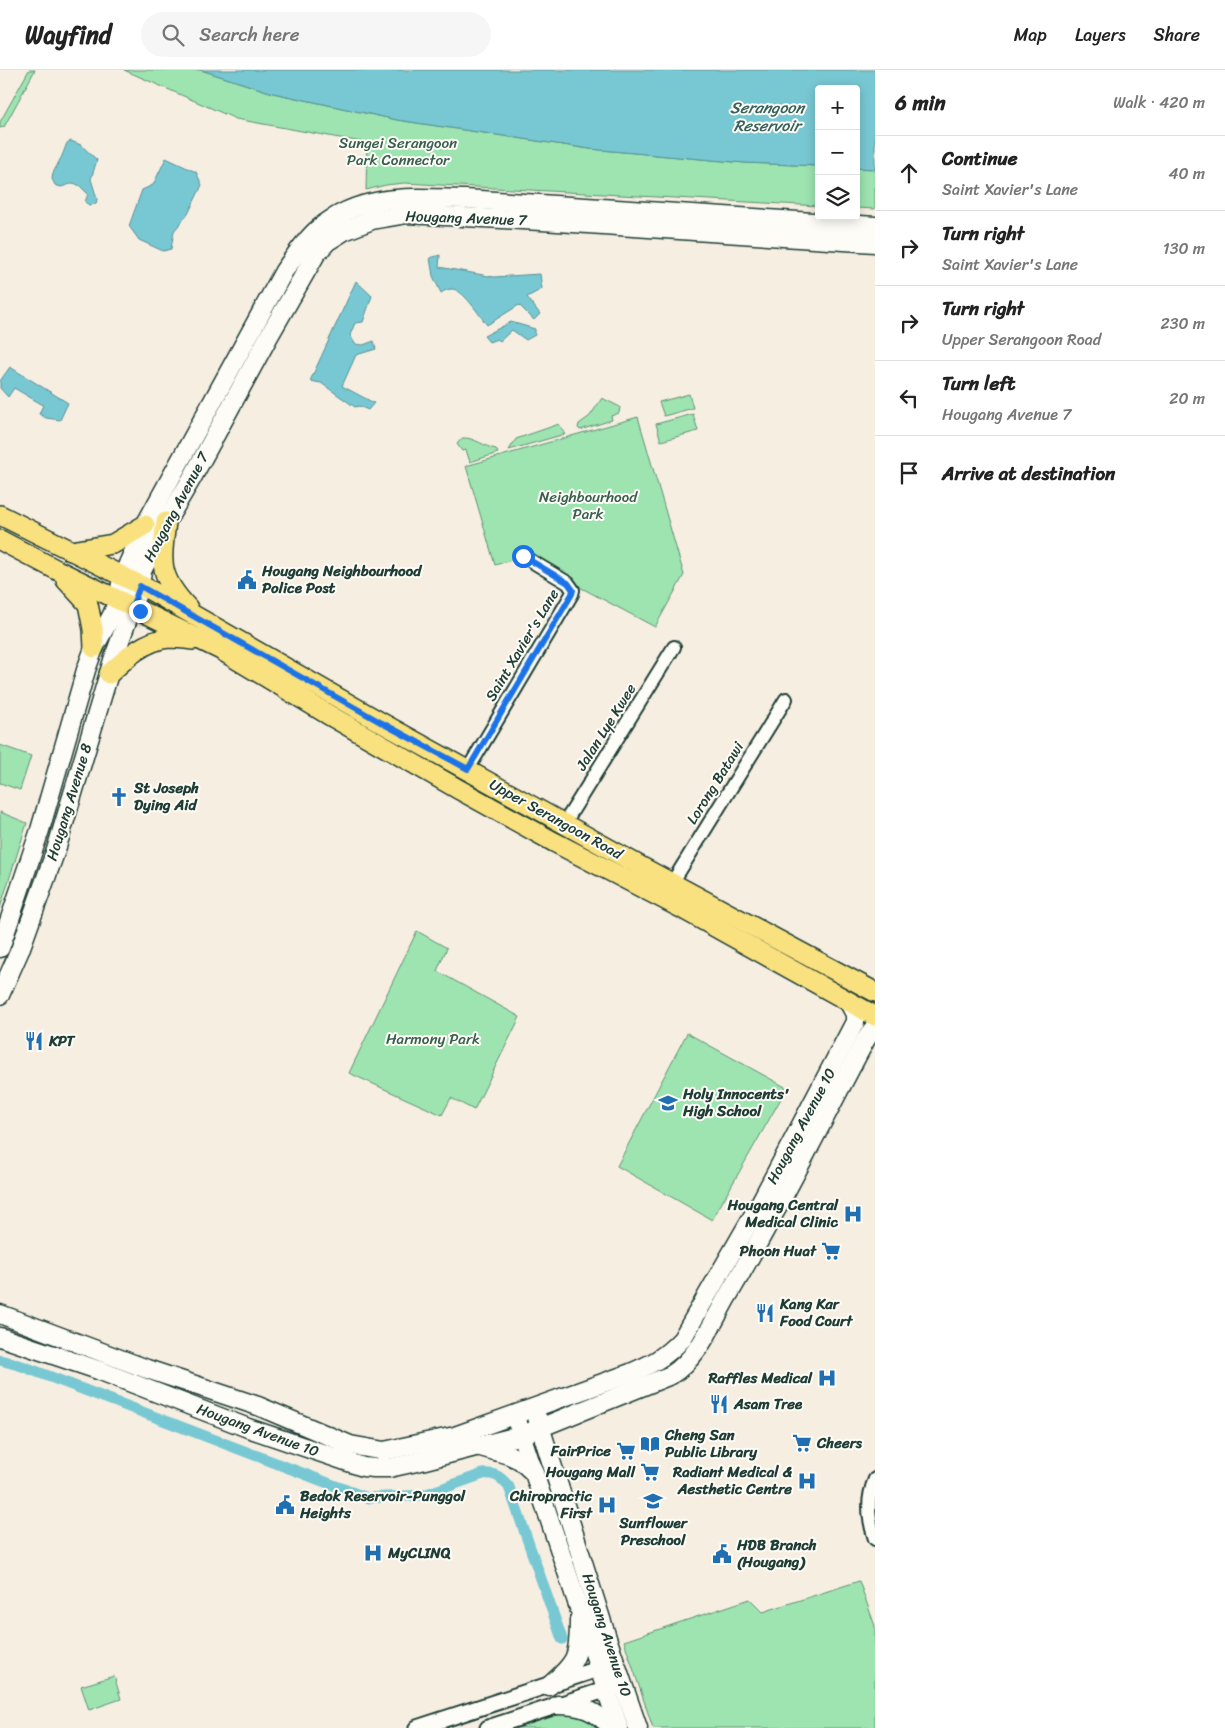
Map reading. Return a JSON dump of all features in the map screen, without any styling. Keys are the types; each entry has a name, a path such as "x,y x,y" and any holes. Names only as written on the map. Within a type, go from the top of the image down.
{"main road":[{"name":"Hougang Avenue 7","path":"122,578 145,525 284,271 305,242 319,228 338,216 364,204 398,198 465,199 875,226"},
{"name":"Hougang Avenue 7","path":"125,603 140,586 142,571 166,522 316,254 328,241 344,231 372,220 408,214 875,243"},
{"name":"Upper Serangoon Road","path":"0,515 194,615 382,723 468,769 564,824 875,992"},
{"path":"166,522 162,554 164,574 178,597 194,615"},
{"path":"71,551 113,544 145,525"},
{"name":"Upper Serangoon Road","path":"0,540 202,641 467,794 679,907 875,1016"},
{"path":"57,570 88,604 93,629 94,648"},
{"name":"Hougang Avenue 8","path":"0,995 20,950 56,850 109,674 125,603 122,578"},
{"name":"Hougang Avenue 8","path":"0,948 40,830 94,648 125,603"},
{"path":"109,674 135,651 151,643 168,638 202,641"},
{"name":"Hougang Avenue 10","path":"0,1314 147,1369 258,1406 361,1448 384,1451 455,1436 514,1415 654,1363 682,1339 758,1207 855,1022 855,1014 848,1001"},
{"name":"Hougang Avenue 10","path":"0,1337 98,1370 248,1428 363,1467 389,1468 522,1435 671,1375 682,1368 694,1354 755,1250 865,1041 872,1030 875,1029"},
{"name":"Hougang Avenue 10","path":"534,1407 638,1728"},
{"name":"Hougang Avenue 10","path":"514,1415 536,1475 620,1728"},
{"path":"477,1446 520,1460 536,1475"},
{"path":"549,1686 568,1670 576,1656 579,1641 579,1607"},
{"path":"557,1705 576,1705 591,1710 612,1728"}],"street":[{"name":"Saint Xavier's Lane","path":"468,769 572,594 573,590 568,583 523,556"},
{"name":"Jalan Lye Kwee","path":"564,824 674,647"},
{"name":"Lorong Batawi","path":"672,883 786,699"},
{"path":"875,1479 869,1502 868,1516 875,1539"},
{"path":"417,1728 616,1663"},
{"path":"488,1728 623,1684"}],"green space":[{"path":"29,70 35,70 4,127 0,128 0,122"},
{"name":"Sungei Serangoon Park Connector","path":"124,70 201,70 273,93 397,120 590,149 745,163 815,166 815,206 404,183 366,190 367,143 236,119"},
{"path":"860,168 875,169 875,209 860,208"},
{"path":"689,394 693,408 664,416 659,402"},
{"path":"602,398 620,407 619,413 611,416 612,420 580,430 578,428 579,424 590,416"},
{"path":"693,414 698,431 661,441 656,424"},
{"name":"Neighbourhood Park","path":"638,417 684,575 655,627 574,584 576,581 529,555 495,565 466,466"},
{"path":"559,424 565,434 509,450 516,439"},
{"path":"462,438 471,439 496,449 498,453 470,462 466,450 462,451 457,444"},
{"path":"0,745 31,756 20,790 0,783"},
{"path":"0,812 27,823 0,908"},
{"name":"Harmony Park","path":"417,931 447,948 437,971 520,1017 474,1110 451,1098 442,1115 349,1073"},
{"path":"687,1033 787,1088 712,1220 617,1166"},
{"path":"859,1581 875,1626 875,1728 653,1728 624,1641 750,1599 763,1612"},
{"path":"114,1676 121,1699 89,1710 81,1686"},
{"path":"558,1711 584,1714 600,1728 507,1728"}],"water":[{"name":"Serangoon Reservoir","path":"201,70 875,70 875,169 860,168 860,85 815,85 815,166 745,163 590,149 397,120 273,93"},
{"path":"71,141 81,145 97,160 91,179 97,199 96,204 89,205 85,202 88,194 80,186 74,183 61,187 55,185 52,179 67,143"},
{"path":"166,158 196,172 202,185 188,214 174,231 171,249 163,251 139,240 129,226 142,190 153,185"},
{"path":"440,255 439,267 494,277 540,274 542,289 527,297 540,314 534,320 519,305 487,325 461,293 452,289 441,293 433,276 430,258"},
{"path":"356,281 372,296 363,322 355,323 350,335 355,344 363,345 374,341 376,349 356,355 342,386 374,403 368,410 359,406 355,407 321,383 310,381"},
{"path":"511,322 535,329 535,335 526,340 512,330 500,341 497,339 489,342 484,336"},
{"path":"10,367 68,403 60,420 46,418 39,414 43,405 14,388 8,397 0,388 0,381"}],"waterway":[{"path":"0,1360 22,1366 367,1498 424,1495 483,1474 498,1476 509,1487 562,1639"}],"place":[{"name":"Hougang Neighbourhood Police Post","path":"247,580"},
{"name":"St Joseph Dying Aid","path":"119,797"},
{"name":"KPT","path":"34,1041"},
{"name":"Holy Innocents' High School","path":"668,1103"},
{"name":"Hougang Central Medical Clinic","path":"853,1214"},
{"name":"Phoon Huat","path":"831,1251"},
{"name":"Kang Kar Food Court","path":"765,1313"},
{"name":"Raffles Medical","path":"827,1378"},
{"name":"Asam Tree","path":"719,1404"},
{"name":"Cheers","path":"802,1443"},
{"name":"Cheng San Public Library","path":"650,1444"},
{"name":"FairPrice","path":"626,1451"},
{"name":"Hougang Mall","path":"650,1472"},
{"name":"Radiant Medical & Aesthetic Centre","path":"807,1481"},
{"name":"Sunflower Preschool","path":"653,1501"},
{"name":"Bedok Reservoir-Punggol Heights","path":"285,1505"},
{"name":"Chiropractic First","path":"607,1505"},
{"name":"MyCLINQ","path":"373,1553"},
{"name":"HDB Branch (Hougang)","path":"722,1554"}],"route":[{"path":"140,611 132,607 140,586 382,723 468,769 572,594 573,590 568,583 523,556"}]}
